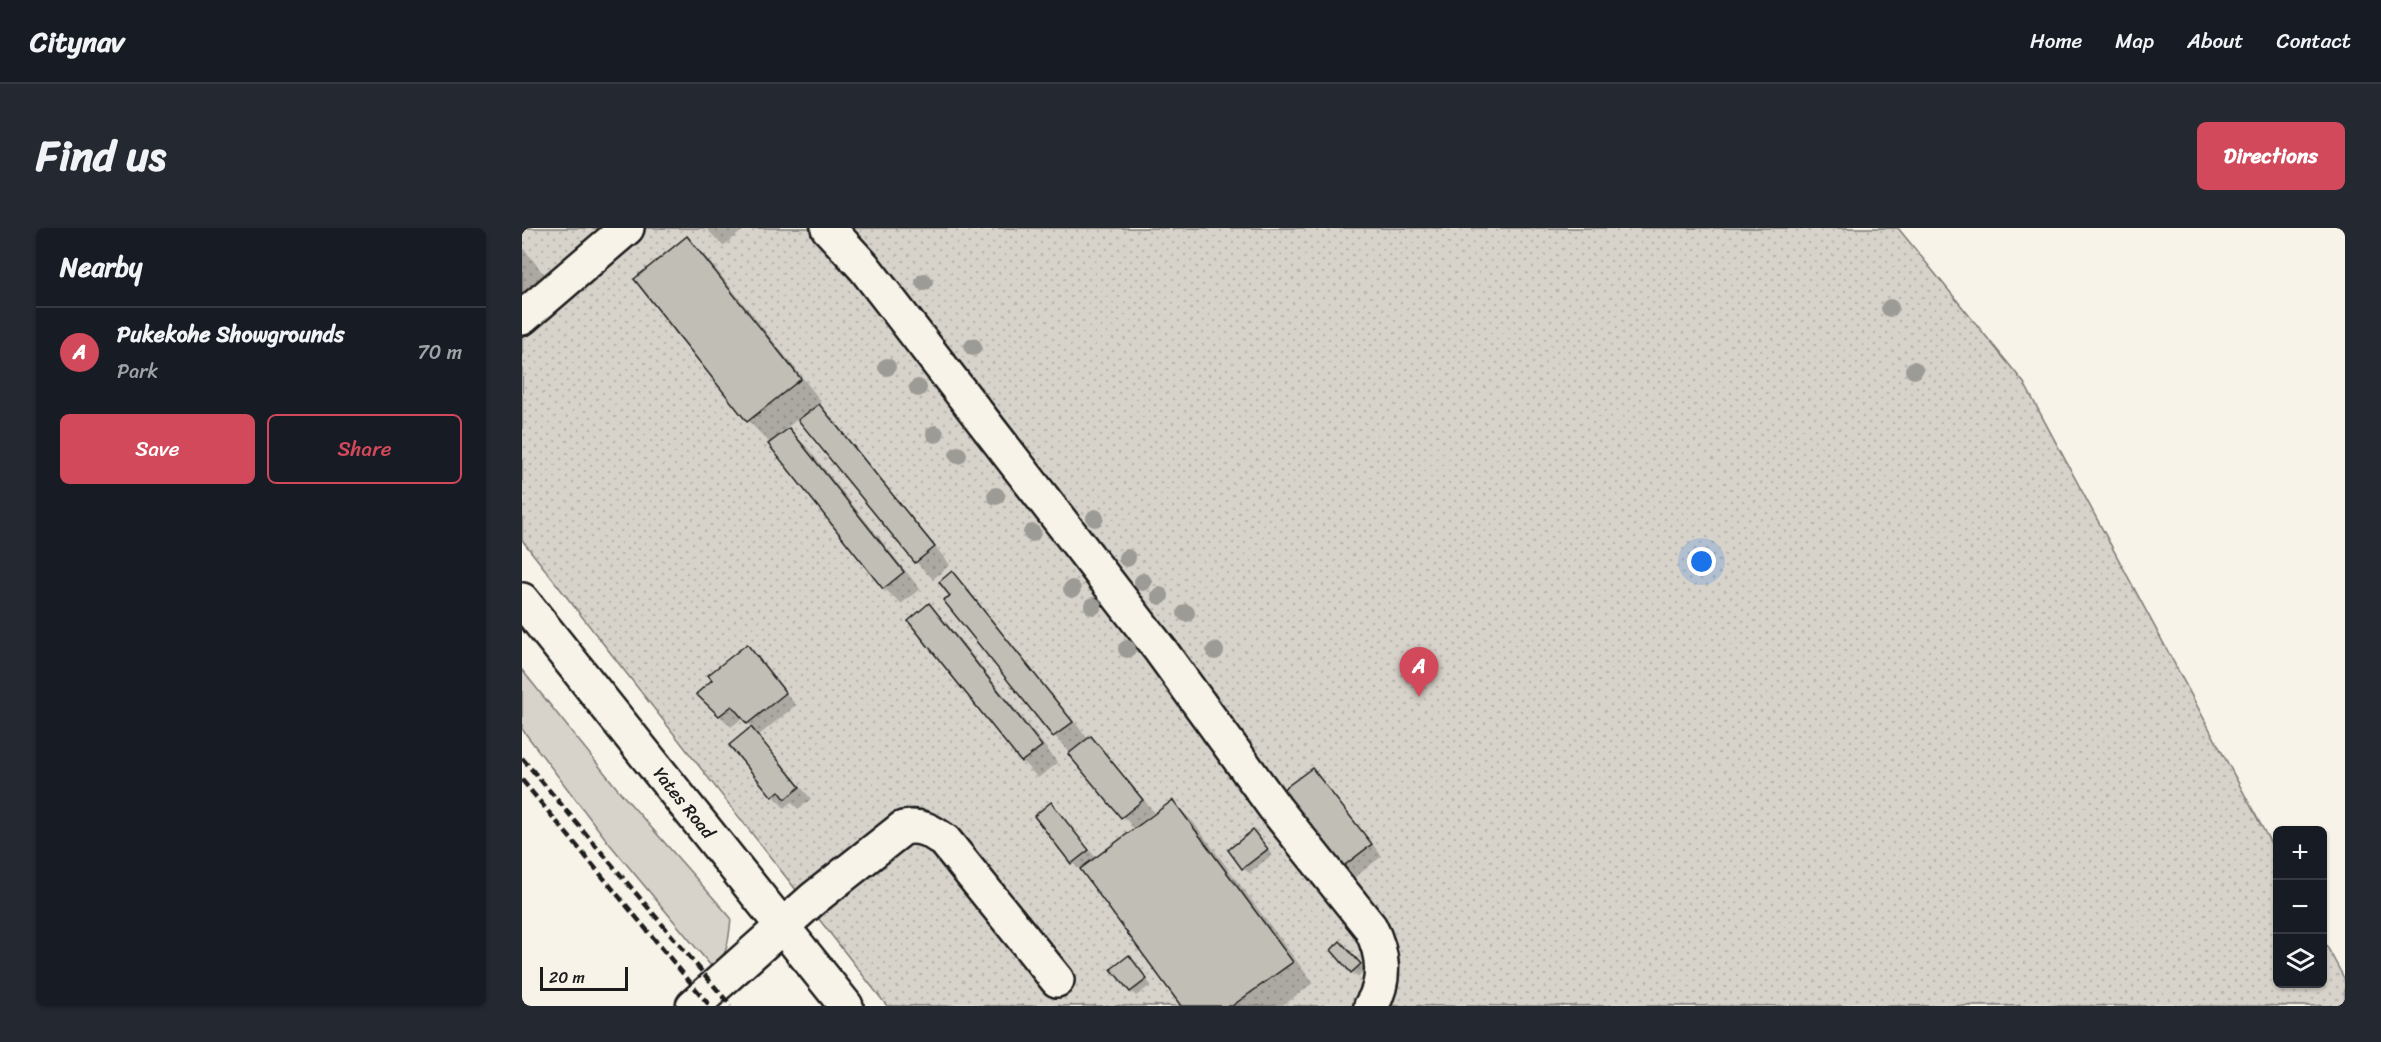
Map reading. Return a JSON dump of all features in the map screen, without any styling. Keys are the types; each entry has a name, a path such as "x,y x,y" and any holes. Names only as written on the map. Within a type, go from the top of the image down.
{"street":[{"path":"522,318 627,228"},
{"path":"828,228 864,267 1161,651 1275,808 1370,927 1377,941 1382,971 1380,986 1371,1006"},
{"name":"Yates Road","path":"522,600 846,1006"},
{"path":"693,1006 783,926 903,828 915,825 932,831 945,841 1057,980"}],"shaded area":[{"path":"522,228 1898,228 2024,383 2273,848 2273,988 2327,988 2327,946 2345,980 2345,1006 887,1006 522,540"},
{"path":"522,670 620,792 731,918 725,952 718,963 712,967 608,842 522,729"}],"building":[{"path":"687,236 801,379 747,422 634,279"},
{"path":"819,404 935,547 915,563 798,420"},
{"path":"789,428 904,572 883,589 768,444"},
{"path":"952,571 1073,722 1053,737 943,600 950,596 939,582"},
{"path":"929,603 1042,746 1021,762 908,621"},
{"path":"747,644 786,693 747,724 732,706 719,716 696,694 712,680 708,675"},
{"path":"751,727 800,787 785,799 779,791 772,797 729,745"},
{"path":"1091,736 1143,800 1121,818 1068,754"},
{"path":"1312,768 1372,844 1341,868 1281,791"},
{"path":"1173,800 1293,962 1232,1006 1181,1006 1080,869"},
{"path":"1051,802 1089,850 1071,864 1034,816"},
{"path":"1253,830 1268,849 1242,869 1228,850"},
{"path":"1340,941 1361,964 1351,973 1331,950"},
{"path":"1129,955 1147,979 1130,992 1111,969"}],"railway":[{"path":"522,758 731,1006"},
{"path":"522,780 710,1006"}],"place":[{"name":"Pukekohe Showgrounds","path":"1419,697"}]}
